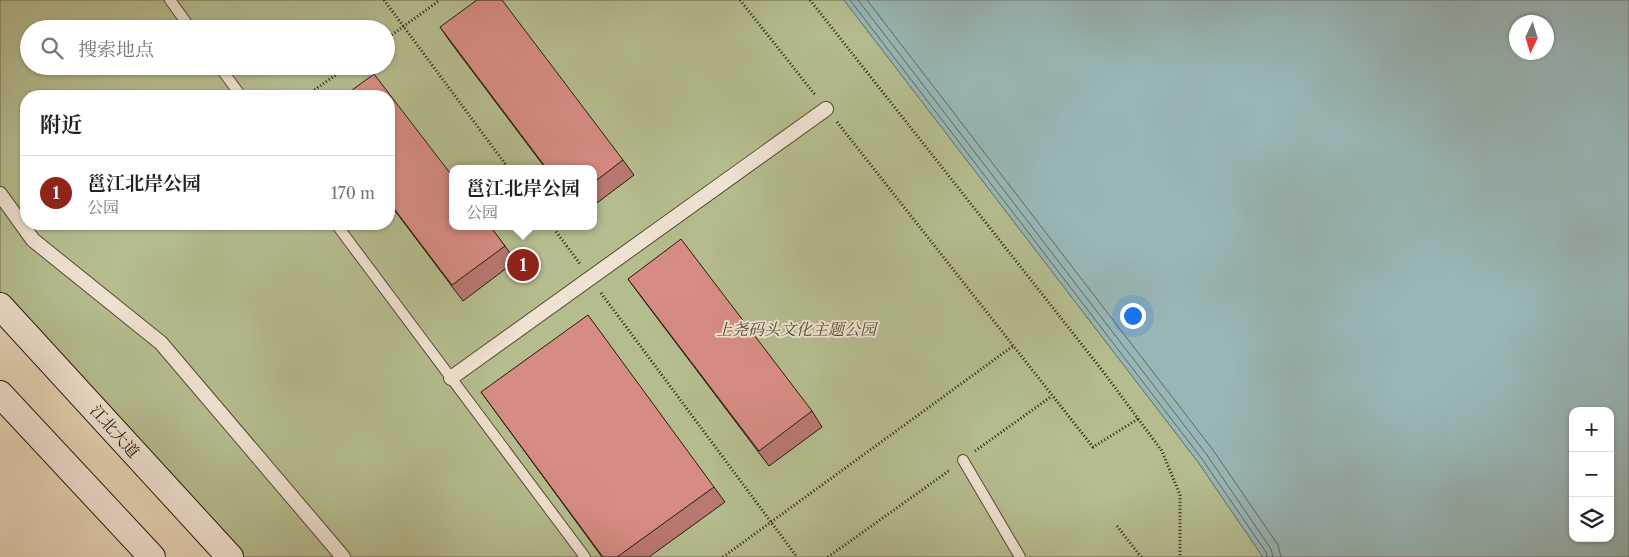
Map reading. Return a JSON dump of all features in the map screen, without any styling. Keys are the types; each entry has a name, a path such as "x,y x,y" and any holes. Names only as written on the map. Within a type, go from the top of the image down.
{"main road":[{"name":"江北大道","path":"0,306 230,557"},
{"path":"0,394 152,557"}],"street":[{"path":"451,378 826,109"},
{"path":"0,194 20,221"},
{"path":"27,230 34,240 162,343 343,557"}],"lane":[{"path":"170,0 184,20"},
{"path":"225,75 236,90"},
{"path":"340,230 585,557"},
{"path":"963,460 1020,557"}],"path":[{"path":"384,0 506,165"},
{"path":"395,33 440,0"},
{"path":"740,0 1092,447 1138,419"},
{"path":"810,0 1102,370 1162,451 1180,495 1180,557"},
{"path":"314,90 335,75"},
{"path":"555,230 797,557"},
{"path":"722,557 1013,346"},
{"path":"828,557 1052,396"},
{"path":"1117,526 1141,557"}],"green space":[{"name":"上尧码头文化主题公园","path":"0,0 844,0 1198,462 1263,557 230,557 0,306"}],"water":[{"path":"844,0 1629,0 1629,557 1263,557 1198,462"}],"building":[{"path":"477,0 502,0 623,160 597,180 597,165 544,165 440,27"},
{"path":"375,75 386,90 352,90"},
{"path":"395,101 449,172 449,230 493,230 505,246 452,285 395,210"},
{"path":"681,239 812,411 759,451 628,279"},
{"path":"588,315 714,487 617,557 603,557 481,392"}],"place":[{"name":"邕江北岸公园","path":"523,265"}]}
